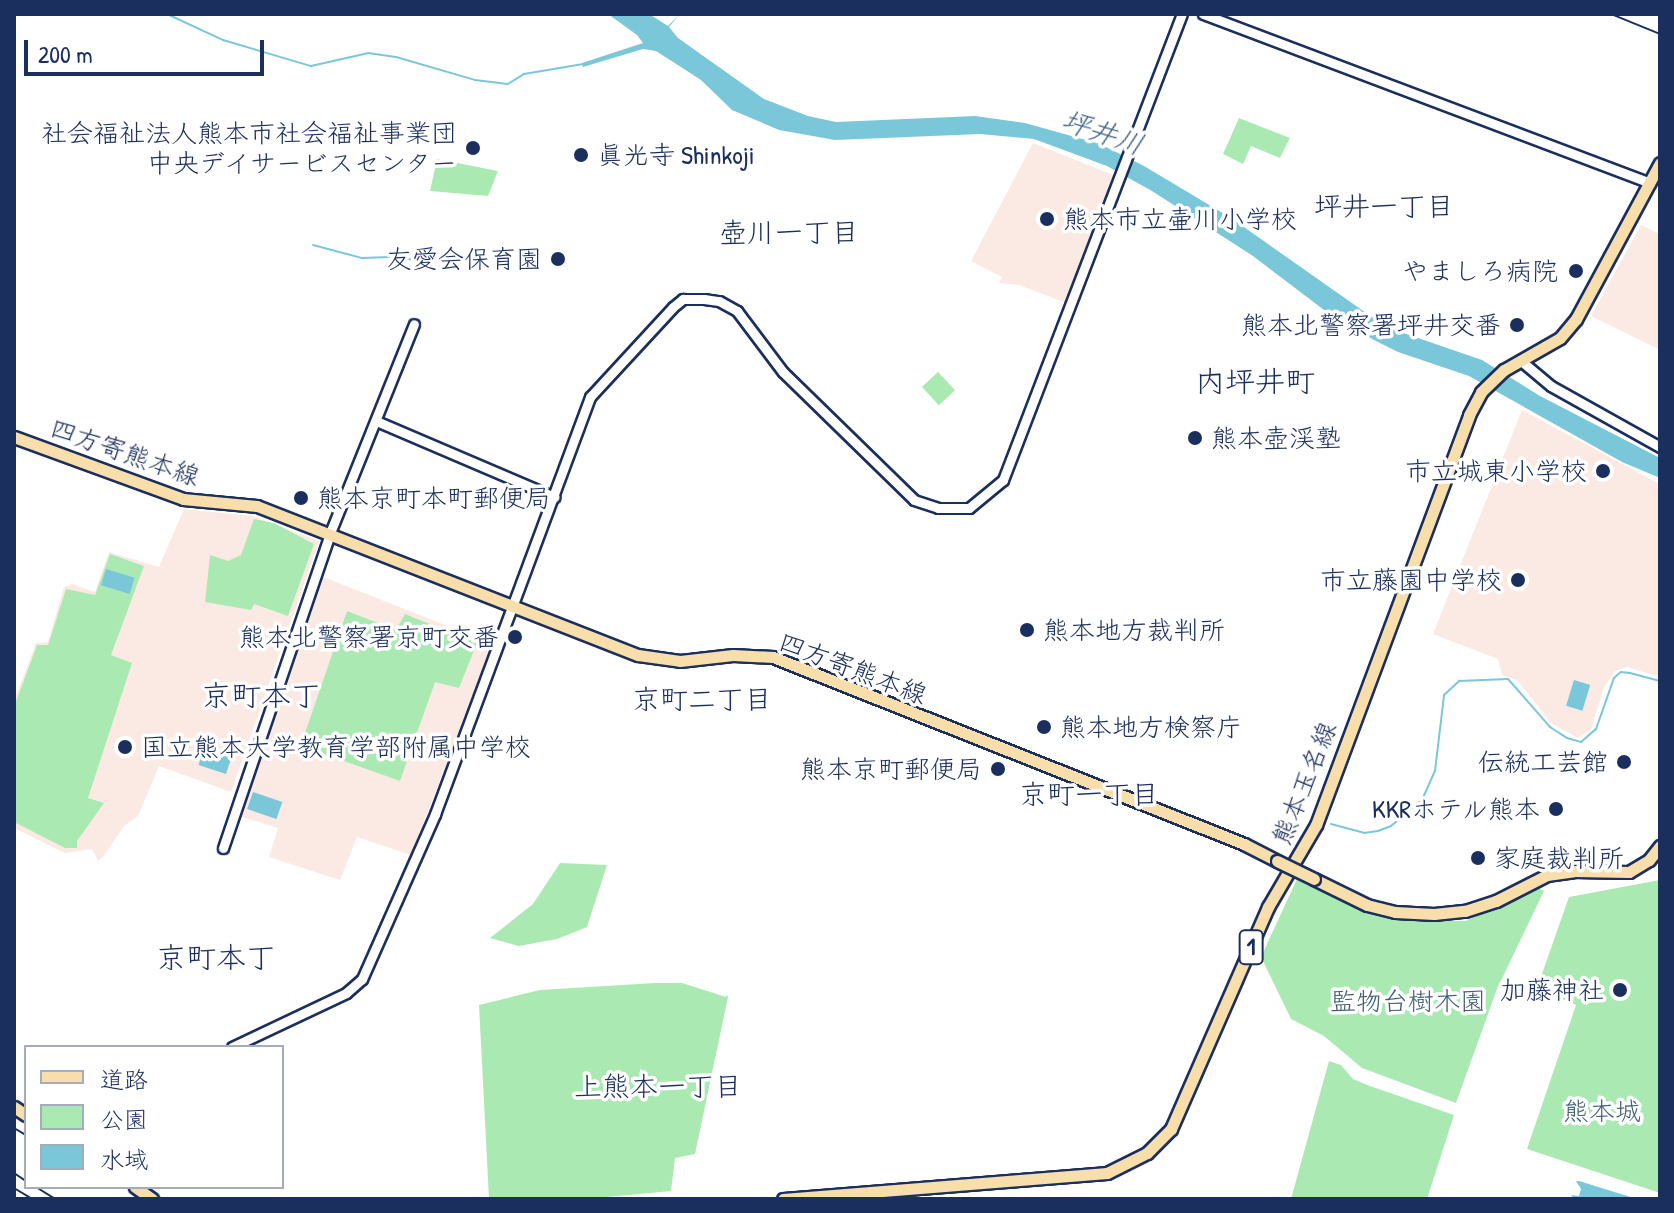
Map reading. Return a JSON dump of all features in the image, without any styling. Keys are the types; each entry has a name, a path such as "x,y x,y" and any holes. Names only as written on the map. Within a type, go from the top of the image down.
{"main road":[{"name":"熊本玉名線","path":"783,1199 1088,1176 1130,1164 1160,1142 1182,1107 1268,907 1312,835 1481,392 1504,370 1560,338 1576,319 1660,163"},
{"name":"四方寄熊本線","path":"14,437 183,499 257,506 638,655 680,661 733,655 773,657 1244,844 1367,905 1395,912 1434,914 1465,911 1496,901 1547,875 1574,871 1629,872 1649,860 1660,846"}],"street":[{"path":"236,1045 346,993 362,979 435,814 590,397 683,299 719,301 737,311 783,372 902,493 938,508 977,504 1003,480 1011,467 1182,14"},
{"path":"1203,14 1650,183"},
{"path":"223,848 330,533 414,324"},
{"path":"1520,360 1551,386 1660,447"},
{"path":"376,421 554,497"}],"shaded area":[{"name":"熊本市立壷川小学校","path":"1033,143 1116,176 1067,303 1019,285 999,283 1002,277 971,261"},
{"path":"1641,225 1660,234 1660,350 1591,316"},
{"path":"1522,410 1660,484 1660,677 1627,667 1615,671 1604,687 1591,729 1578,738 1551,723 1518,681 1502,675 1498,659 1433,634"},
{"path":"184,509 252,516 319,541 231,792 159,766 138,816 124,826 103,857 98,861 92,849 65,853 14,828 14,701 36,643 48,642 64,587 72,584 95,592 109,552 159,567"},
{"path":"321,576 493,644 411,855 357,837 340,880 269,857 278,828 239,816"}],"green space":[{"path":"1239,118 1290,138 1280,158 1251,146 1243,164 1223,154"},
{"path":"437,159 498,171 488,196 430,191"},
{"path":"938,372 955,390 939,405 922,387"},
{"path":"254,519 274,523 314,544 288,616 254,604 251,610 205,602 210,555 228,561 241,555"},
{"path":"110,554 144,566 111,655 132,663 88,798 104,803 77,841 77,848 65,848 14,822 14,707 37,645 48,645 66,589 95,595"},
{"path":"347,611 396,630 405,614 477,643 459,688 435,682 400,781 310,749 303,739"},
{"path":"560,863 607,865 587,927 557,939 519,946 490,938 533,904"},
{"name":"監物台樹木園","path":"1297,879 1362,911 1414,921 1466,921 1537,887 1544,891 1497,989 1456,1103 1362,1068 1324,1036 1291,1019 1261,957"},
{"name":"熊本城","path":"1660,880 1660,1193 1527,1149 1576,1005 1537,988 1569,897"},
{"path":"682,983 726,997 727,994 728,997 695,1154 675,1158 671,1191 586,1199 489,1199 479,1005 540,990"},
{"path":"1329,1061 1341,1065 1353,1079 1454,1115 1427,1199 1291,1199"}],"water":[{"path":"608,14 649,14 668,26 680,14 669,27 678,38 764,99 808,116 836,122 975,116 1025,123 1100,144 1144,166 1231,218 1386,327 1482,360 1540,396 1660,458 1660,478 1622,462 1469,376 1398,352 1374,340 1328,313 1253,256 1107,166 1034,139 980,134 835,140 779,130 732,110 701,80 656,51 643,49 583,67 582,63 643,43"},
{"path":"106,569 135,578 130,594 101,585"},
{"path":"1574,680 1590,685 1582,711 1566,706"},
{"path":"204,748 232,757 226,774 198,765"},
{"path":"253,792 282,802 276,819 247,809"},
{"path":"1576,1181 1637,1199 1574,1199 1571,1195 1579,1196 1581,1189"}],"waterway":[{"path":"167,14 223,40 311,66 368,53 396,57 475,80 508,84 524,74 583,64"},
{"path":"313,245 362,258 397,257 419,261"},
{"path":"1331,824 1364,833 1378,831 1391,826 1422,800 1435,771 1444,695 1459,681 1508,679 1550,727 1567,738 1581,742 1596,729 1614,678 1621,672 1660,681"}],"railway":[{"path":"1611,14 1660,34"},
{"path":"14,1128 24,1134"},
{"path":"14,1173 24,1180"},
{"path":"14,1188 32,1199"},
{"path":"39,1189 55,1199"}],"place":[{"name":"社会福祉法人熊本市社会福祉事業団 中央デイサービスセンター","path":"473,148"},
{"name":"眞光寺 Shinkoji","path":"581,155"},
{"name":"熊本市立壷川小学校","path":"1047,219"},
{"name":"友愛会保育園","path":"558,259"},
{"name":"やましろ病院","path":"1576,271"},
{"name":"熊本北警察署坪井交番","path":"1517,325"},
{"name":"熊本壺渓塾","path":"1195,438"},
{"name":"市立城東小学校","path":"1603,471"},
{"name":"熊本京町本町郵便局","path":"301,498"},
{"name":"市立藤園中学校","path":"1518,580"},
{"name":"熊本地方裁判所","path":"1027,630"},
{"name":"熊本北警察署京町交番","path":"515,637"},
{"name":"熊本地方検察庁","path":"1044,727"},
{"name":"国立熊本大学教育学部附属中学校","path":"125,747"},
{"name":"伝統工芸館","path":"1624,762"},
{"name":"熊本京町郵便局","path":"998,769"},
{"name":"KKRホテル熊本","path":"1556,809"},
{"name":"家庭裁判所","path":"1478,858"},
{"name":"加藤神社","path":"1620,990"}],"district":[{"name":"坪井一丁目","path":"1384,206"},
{"name":"壺川一丁目","path":"789,232"},
{"name":"内坪井町","path":"1255,381"},
{"name":"京町本丁","path":"261,695"},
{"name":"京町二丁目","path":"702,699"},
{"name":"京町一丁目","path":"1089,794"},
{"name":"京町本丁","path":"216,957"},
{"name":"上熊本一丁目","path":"658,1086"}],"water label":[{"name":"坪井川","path":"1103,132"}]}
